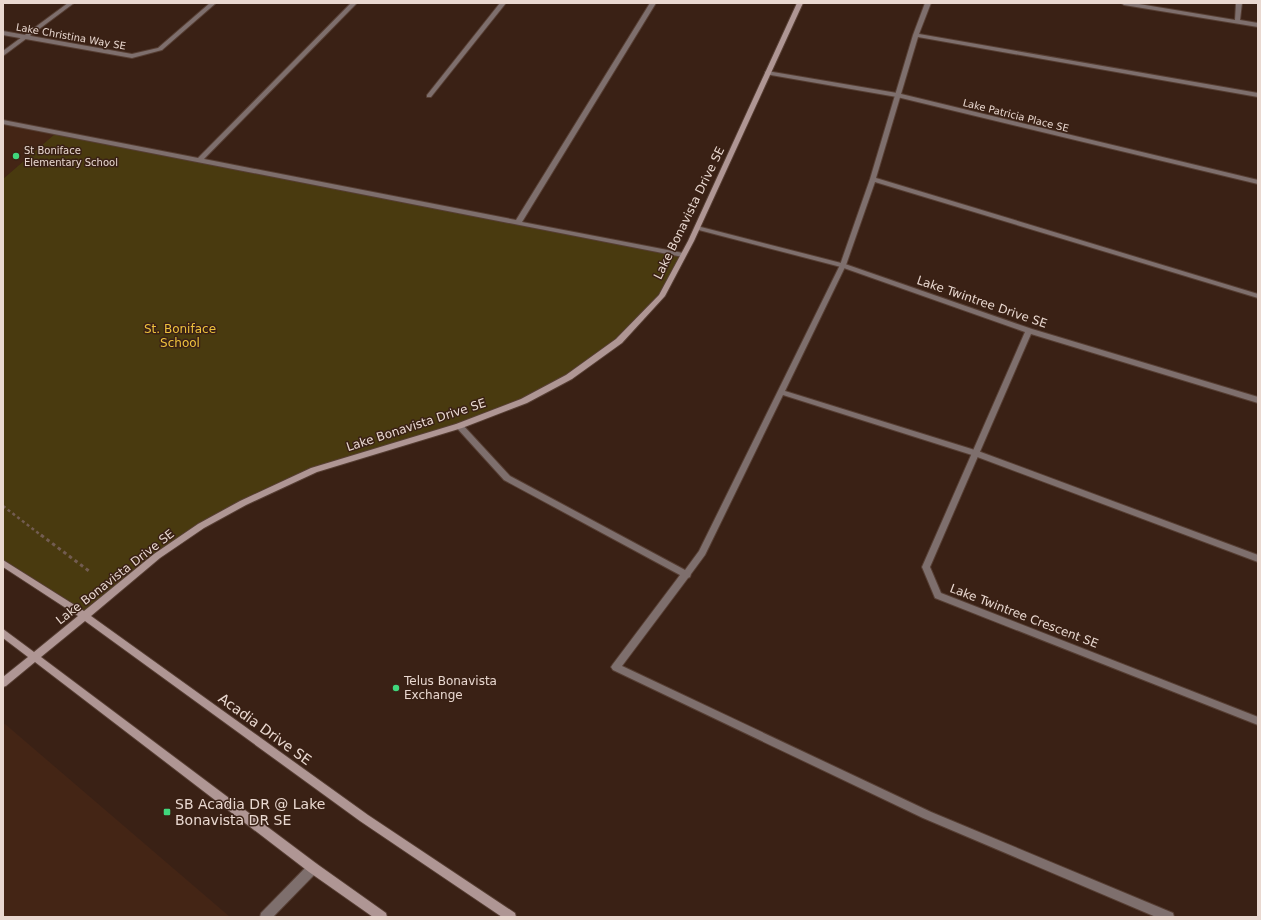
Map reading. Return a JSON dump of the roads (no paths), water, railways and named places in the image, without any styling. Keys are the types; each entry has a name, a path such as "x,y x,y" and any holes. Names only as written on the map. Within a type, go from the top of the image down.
{"street":[{"path":"3,54 71,3"},
{"name":"Lake Christina Way SE","path":"3,33 132,56 160,49 213,3"},
{"path":"200,160 354,3"},
{"path":"429,96 503,3"},
{"path":"518,223 652,3"},
{"name":"Lake Bonavista Drive SE","path":"3,683 157,556 201,526 243,503 314,470 459,426 524,401 569,377 619,341 662,296 698,228 800,3"},
{"path":"928,3 897,95 873,179 843,265 702,554 616,667 927,814 1170,917"},
{"path":"1124,3 1258,25"},
{"path":"1237,21 1238,3"},
{"path":"916,35 1258,95"},
{"name":"Lake Patricia Place SE","path":"767,73 897,95 1258,182"},
{"path":"3,122 683,255"},
{"path":"873,179 1258,296"},
{"name":"Lake Twintree Drive SE","path":"698,228 843,265 1029,331 1258,400"},
{"name":"Lake Twintree Crescent SE","path":"1029,331 926,567 938,596 1258,720"},
{"path":"781,392 975,453 1258,559"},
{"path":"459,426 508,478 687,575"},
{"name":"Acadia Drive SE","path":"3,563 85,616 364,818 511,917"},
{"path":"3,633 313,868 382,917"},
{"path":"265,917 313,868"}],"place":[{"name":"St Boniface Elementary School","path":"16,156"},
{"name":"Telus Bonavista Exchange","path":"396,688"},
{"name":"SB Acadia DR @ Lake Bonavista DR SE","path":"167,812"}],"park label":[{"name":"St. Boniface School","path":"180,336"}]}
